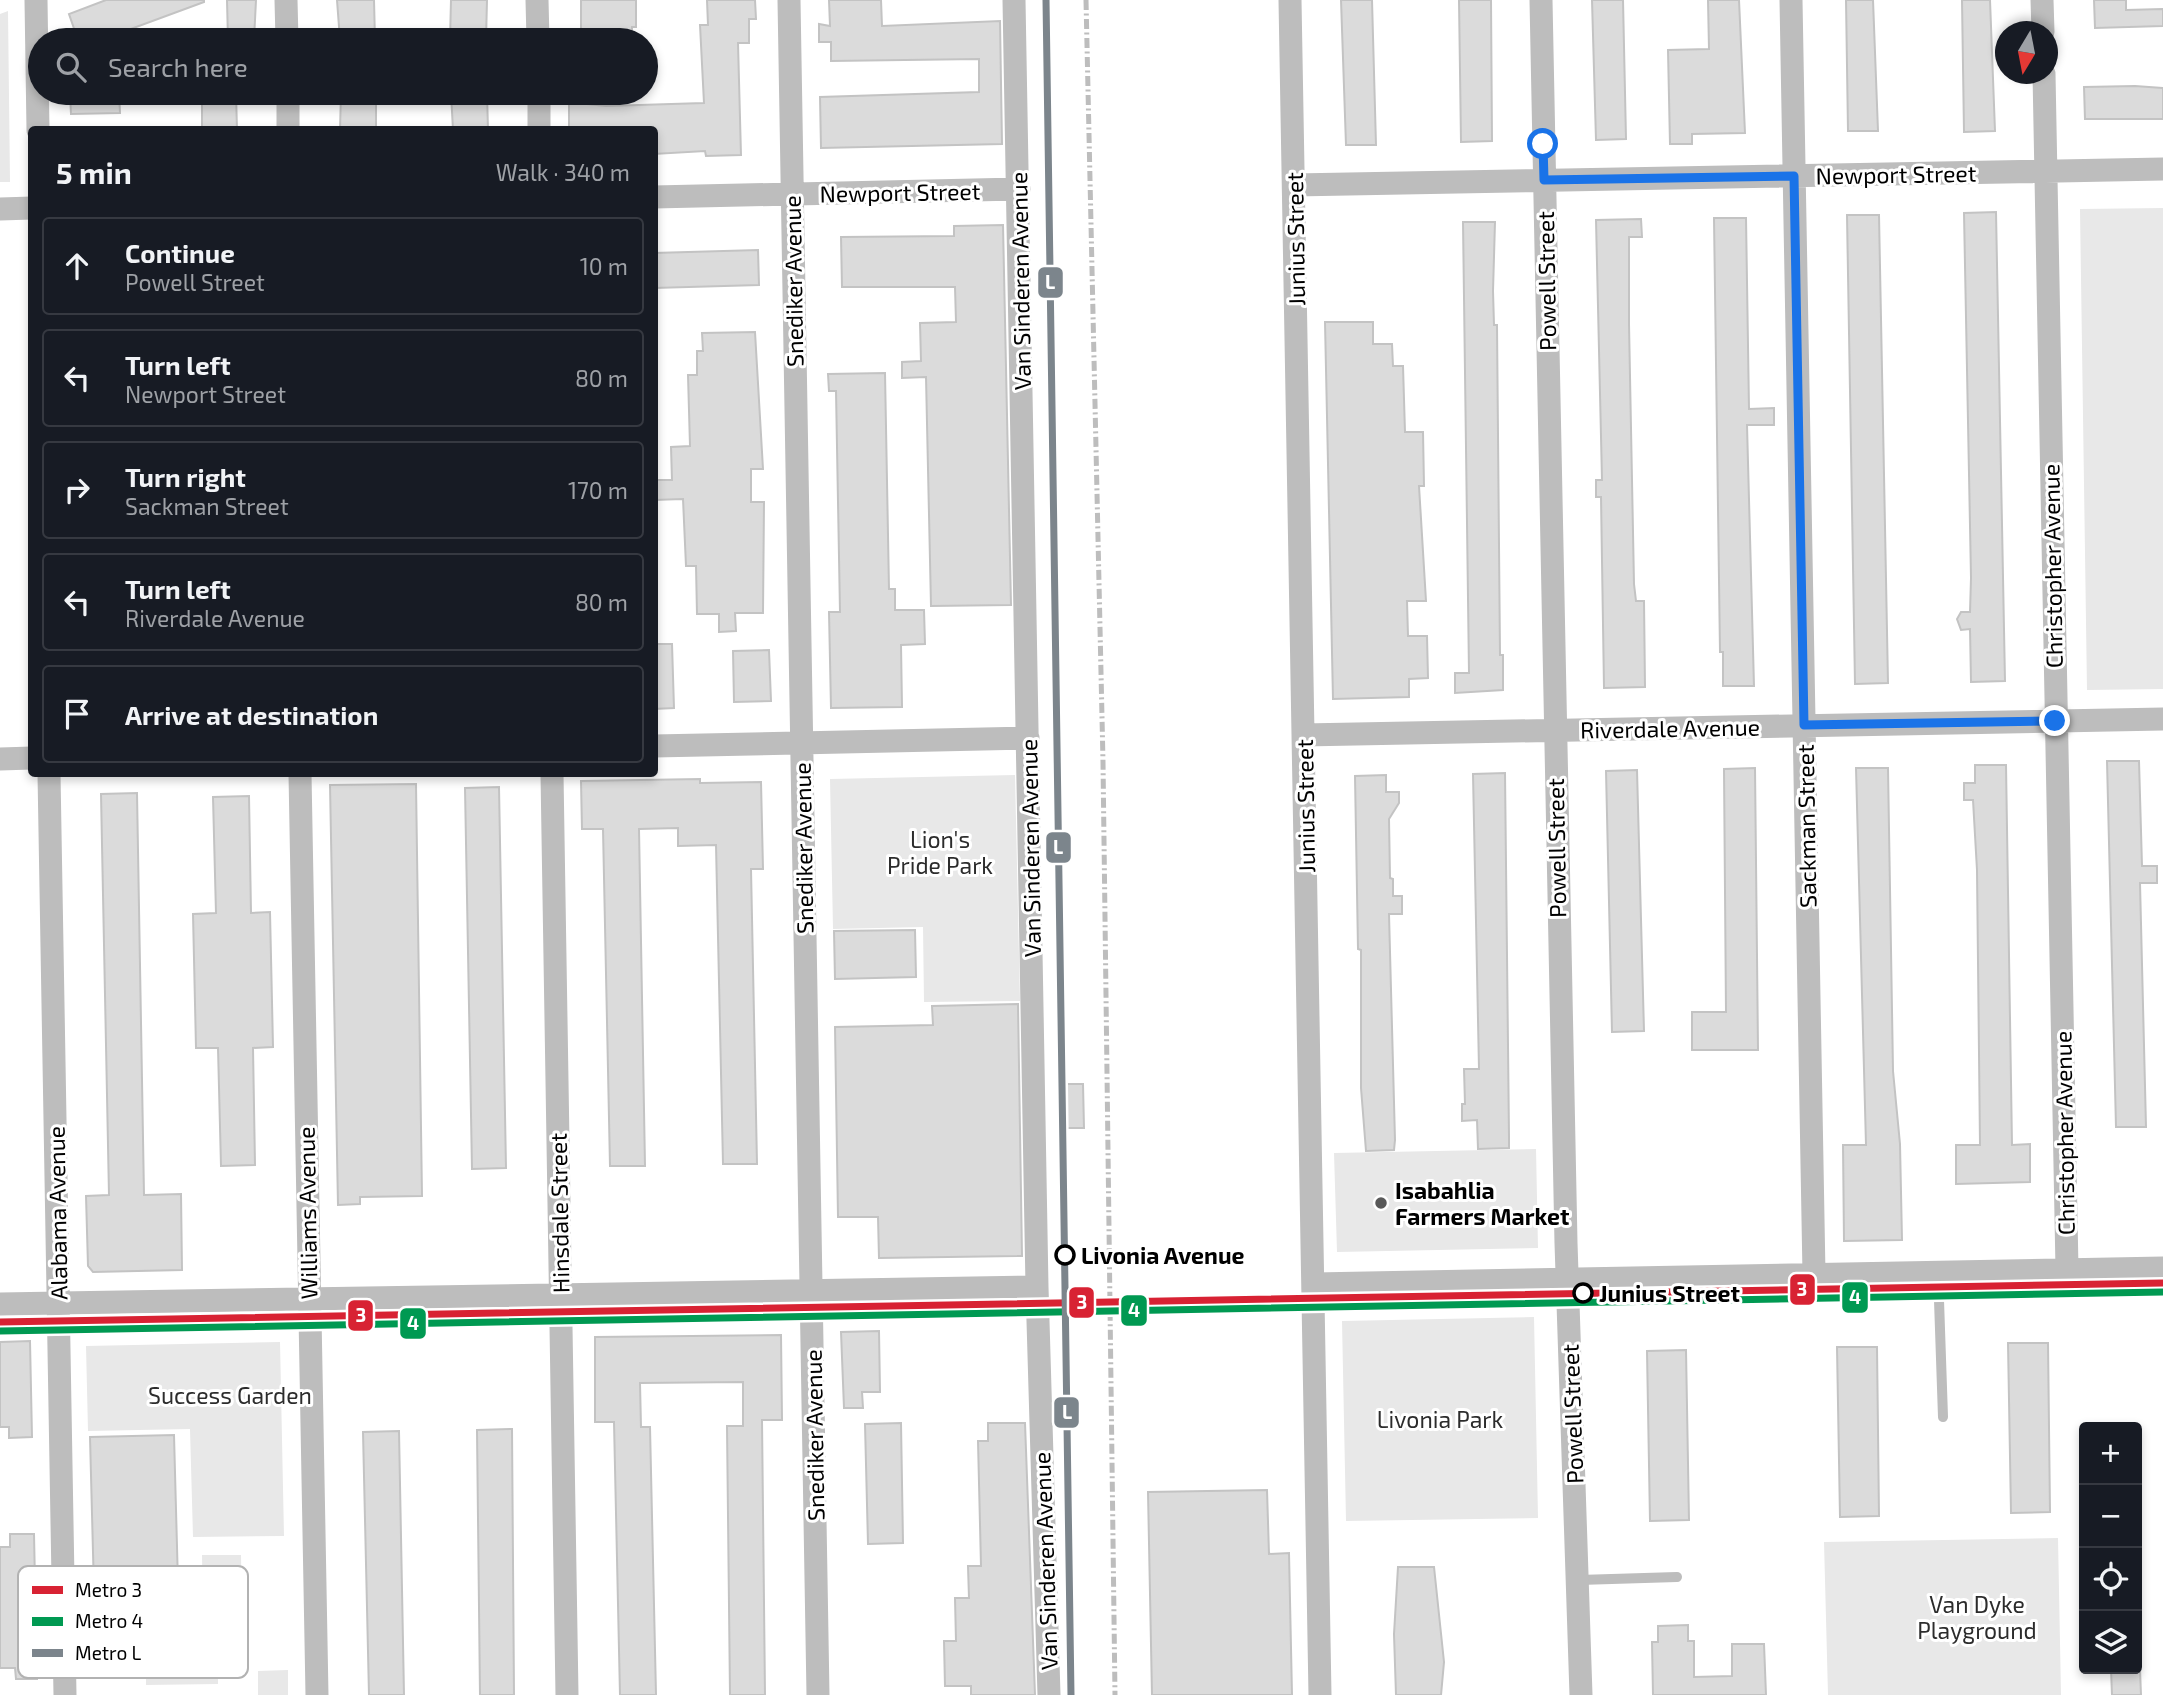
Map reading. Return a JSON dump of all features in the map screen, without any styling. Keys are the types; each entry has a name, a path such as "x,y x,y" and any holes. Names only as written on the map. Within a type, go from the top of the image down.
{"street":[{"path":"36,0 36,28"},
{"path":"286,0 287,28"},
{"path":"537,0 538,28"},
{"name":"Snediker Avenue","path":"789,0 818,1695"},
{"name":"Van Sinderen Avenue","path":"1014,0 1037,1287 1049,1695"},
{"name":"Junius Street","path":"1290,0 1320,1695"},
{"name":"Powell Street","path":"1541,0 1553,730 1581,1695"},
{"name":"Sackman Street","path":"1791,0 1814,1274"},
{"path":"2042,0 2043,21"},
{"name":"Christopher Avenue","path":"2044,84 2067,1269"},
{"path":"38,105 38,126"},
{"path":"288,105 288,126"},
{"path":"539,105 539,126"},
{"name":"Newport Street","path":"1294,185 2163,169"},
{"name":"Newport Street","path":"658,197 1019,189"},
{"path":"0,209 28,208"},
{"name":"Riverdale Avenue","path":"1303,735 2163,719"},
{"path":"658,746 1028,738"},
{"path":"0,758 28,758"},
{"name":"Alabama Avenue","path":"49,777 63,1566"},
{"name":"Williams Avenue","path":"300,777 317,1695"},
{"name":"Hinsdale Street","path":"552,777 567,1695"},
{"path":"1314,1284 2163,1268"},
{"path":"0,1304 1037,1287"}],"lane":[{"path":"1938,1272 1943,1418"},
{"path":"1579,1580 1677,1577"}],"green space":[{"path":"8,11 10,182 0,182 0,14"},
{"path":"2163,208 2163,689 2087,690 2080,209"},
{"name":"Lion's Pride Park","path":"1015,775 1020,1001 924,1002 923,927 833,929 830,779"},
{"path":"1536,1149 1538,1248 1337,1252 1334,1153"},
{"name":"Livonia Park","path":"1534,1317 1538,1518 1346,1521 1342,1321"},
{"name":"Success Garden","path":"280,1342 284,1536 193,1537 190,1429 88,1431 86,1346"},
{"name":"Van Dyke Playground","path":"2058,1538 2061,1695 1828,1695 1824,1542"},
{"path":"202,1555 241,1555 241,1566 202,1566"},
{"path":"288,1670 288,1695 258,1695 258,1671"},
{"path":"146,1678 218,1678 218,1684 146,1685"}],"building":[{"path":"106,0 204,0 134,28 74,28 69,14"},
{"path":"227,0 256,0 255,28 228,28"},
{"path":"337,0 374,0 375,28 339,28"},
{"path":"451,0 487,0 486,28 450,28"},
{"path":"581,0 636,0 636,27 581,28"},
{"path":"707,0 755,0 756,19 749,19 749,43 738,43 741,155 706,156 705,151 658,154 658,126 569,126 569,105 704,103 700,25 708,25"},
{"path":"829,0 881,0 882,26 1000,21 1002,144 821,148 820,97 979,92 979,59 831,61 831,42 819,42 819,24 830,26"},
{"path":"1341,0 1372,0 1376,145 1346,145"},
{"path":"1459,0 1491,0 1492,141 1461,142"},
{"path":"1592,0 1623,0 1626,139 1596,140"},
{"path":"1708,0 1739,0 1745,133 1692,134 1692,144 1670,144 1668,50 1709,49"},
{"path":"1846,0 1873,0 1878,131 1848,131"},
{"path":"1962,0 1990,0 1995,131 1964,132"},
{"path":"2094,0 2126,0 2126,10 2163,9 2163,26 2095,28"},
{"path":"2084,87 2163,88 2163,119 2085,119"},
{"path":"71,105 120,105 120,113 71,114"},
{"path":"202,105 236,105 237,126 202,126"},
{"path":"341,105 376,105 376,126 340,126"},
{"path":"452,105 487,105 488,126 453,126"},
{"path":"1996,212 2005,681 1971,682 1970,629 1961,630 1957,619 1961,612 1970,612 1971,578 1964,213"},
{"path":"1847,215 1879,215 1888,683 1855,684"},
{"path":"1714,218 1746,218 1749,409 1774,408 1774,425 1747,425 1754,686 1723,686 1723,652 1720,652"},
{"path":"1641,219 1642,237 1629,237 1629,324 1634,584 1636,601 1644,601 1645,687 1604,688 1601,497 1596,497 1596,480 1602,480 1596,220"},
{"path":"1463,222 1495,222 1493,291 1494,325 1497,325 1500,655 1503,655 1503,690 1455,693 1455,673 1469,673"},
{"path":"1003,225 1011,605 931,606 926,377 902,378 902,362 921,361 920,323 956,322 955,287 842,287 841,237 954,236 954,226"},
{"path":"758,250 759,285 658,288 658,253"},
{"path":"1325,322 1373,322 1373,344 1392,344 1393,366 1403,366 1405,432 1423,432 1424,486 1419,486 1426,601 1407,601 1408,636 1427,636 1428,678 1409,679 1409,697 1333,699"},
{"path":"755,332 763,469 751,469 751,502 764,502 763,613 735,613 736,631 719,632 719,614 697,614 696,566 686,566 683,499 658,500 658,480 672,480 671,447 690,446 688,375 697,375 697,351 703,351 702,333"},
{"path":"885,373 889,589 895,589 895,610 924,610 925,644 901,645 902,707 831,708 829,612 840,612 836,391 829,391 828,374"},
{"path":"658,644 672,644 674,708 658,709"},
{"path":"769,650 771,701 734,702 733,651"},
{"path":"2107,761 2139,761 2142,866 2157,866 2157,883 2140,883 2146,1127 2116,1127"},
{"path":"1975,765 2006,765 2012,1145 2030,1144 2030,1182 1956,1184 1956,1145 1980,1145 1977,870 1973,800 1964,800 1964,783 1975,783"},
{"path":"1755,768 1758,1050 1692,1050 1692,1012 1726,1012 1724,769"},
{"path":"1856,768 1888,768 1893,1071 1900,1144 1902,1240 1844,1241 1843,1145 1866,1145"},
{"path":"1637,770 1644,1031 1612,1032 1606,771"},
{"path":"1505,773 1509,1148 1478,1149 1477,1120 1462,1121 1462,1104 1465,1104 1464,1069 1479,1069 1473,774"},
{"path":"1386,775 1386,792 1399,792 1399,803 1389,819 1390,878 1393,879 1393,896 1402,896 1402,914 1389,914 1395,1140 1394,1150 1366,1151 1361,1088 1361,950 1358,949 1355,776"},
{"path":"700,779 700,783 761,782 763,869 751,869 757,1164 723,1164 716,845 678,846 678,828 639,829 645,1166 610,1166 603,829 582,829 581,781"},
{"path":"416,784 422,1196 360,1197 360,1204 338,1205 330,785"},
{"path":"499,787 506,1168 472,1169 465,788"},
{"path":"137,793 144,1195 181,1194 182,1270 93,1272 88,1266 86,1196 109,1195 101,794"},
{"path":"249,796 251,913 270,912 273,1047 253,1048 255,1165 221,1166 218,1048 196,1048 193,914 216,913 213,797"},
{"path":"915,930 916,977 835,979 834,931"},
{"path":"1018,1004 1022,1256 879,1258 878,1217 838,1217 835,1027 933,1025 932,1006"},
{"path":"1066,1084 1083,1084 1084,1128 1067,1128"},
{"path":"879,1331 880,1392 862,1392 863,1408 844,1408 841,1332"},
{"path":"781,1335 782,1420 762,1420 765,1695 730,1695 727,1426 743,1426 743,1382 640,1383 641,1427 650,1427 656,1695 620,1695 614,1422 595,1422 595,1337"},
{"path":"30,1341 32,1437 9,1438 9,1427 0,1427 0,1342"},
{"path":"2008,1343 2048,1343 2050,1512 2011,1513"},
{"path":"1837,1347 1877,1347 1879,1516 1840,1517"},
{"path":"1686,1350 1689,1520 1650,1521 1647,1351"},
{"path":"901,1423 903,1543 868,1544 865,1424"},
{"path":"988,1423 1025,1423 1035,1695 971,1695 971,1686 945,1686 944,1641 956,1641 955,1598 969,1598 968,1566 981,1566 978,1441 988,1441"},
{"path":"512,1429 514,1695 480,1695 477,1430"},
{"path":"399,1431 404,1695 369,1695 363,1432"},
{"path":"174,1435 178,1566 93,1566 90,1437"},
{"path":"1267,1490 1269,1554 1289,1553 1292,1695 1152,1695 1148,1492"},
{"path":"10,1534 34,1534 35,1566 18,1566 18,1678 37,1679 16,1679 15,1668 0,1668 0,1547 10,1547"},
{"path":"1398,1567 1434,1567 1444,1662 1441,1695 1396,1695 1394,1634"},
{"path":"1688,1625 1688,1641 1694,1641 1694,1677 1732,1676 1732,1644 1764,1644 1766,1695 1653,1695 1652,1642 1658,1642 1658,1626"},
{"path":"2111,1674 2140,1674 2141,1695 2112,1695"}],"railway":[{"path":"1086,0 1103,762 1115,1695"}],"metro line":[{"name":"L","path":"1046,0 1071,1695"},
{"name":"3","path":"0,1322 2163,1283"},
{"name":"4","path":"0,1331 2163,1292"}],"place":[{"name":"Isabahlia Farmers Market","path":"1381,1203"},
{"name":"Livonia Avenue","path":"1065,1255"},
{"name":"Junius Street","path":"1583,1293"}],"route":[{"path":"1543,144 1544,180 1794,176 1804,725 2055,721"}]}
